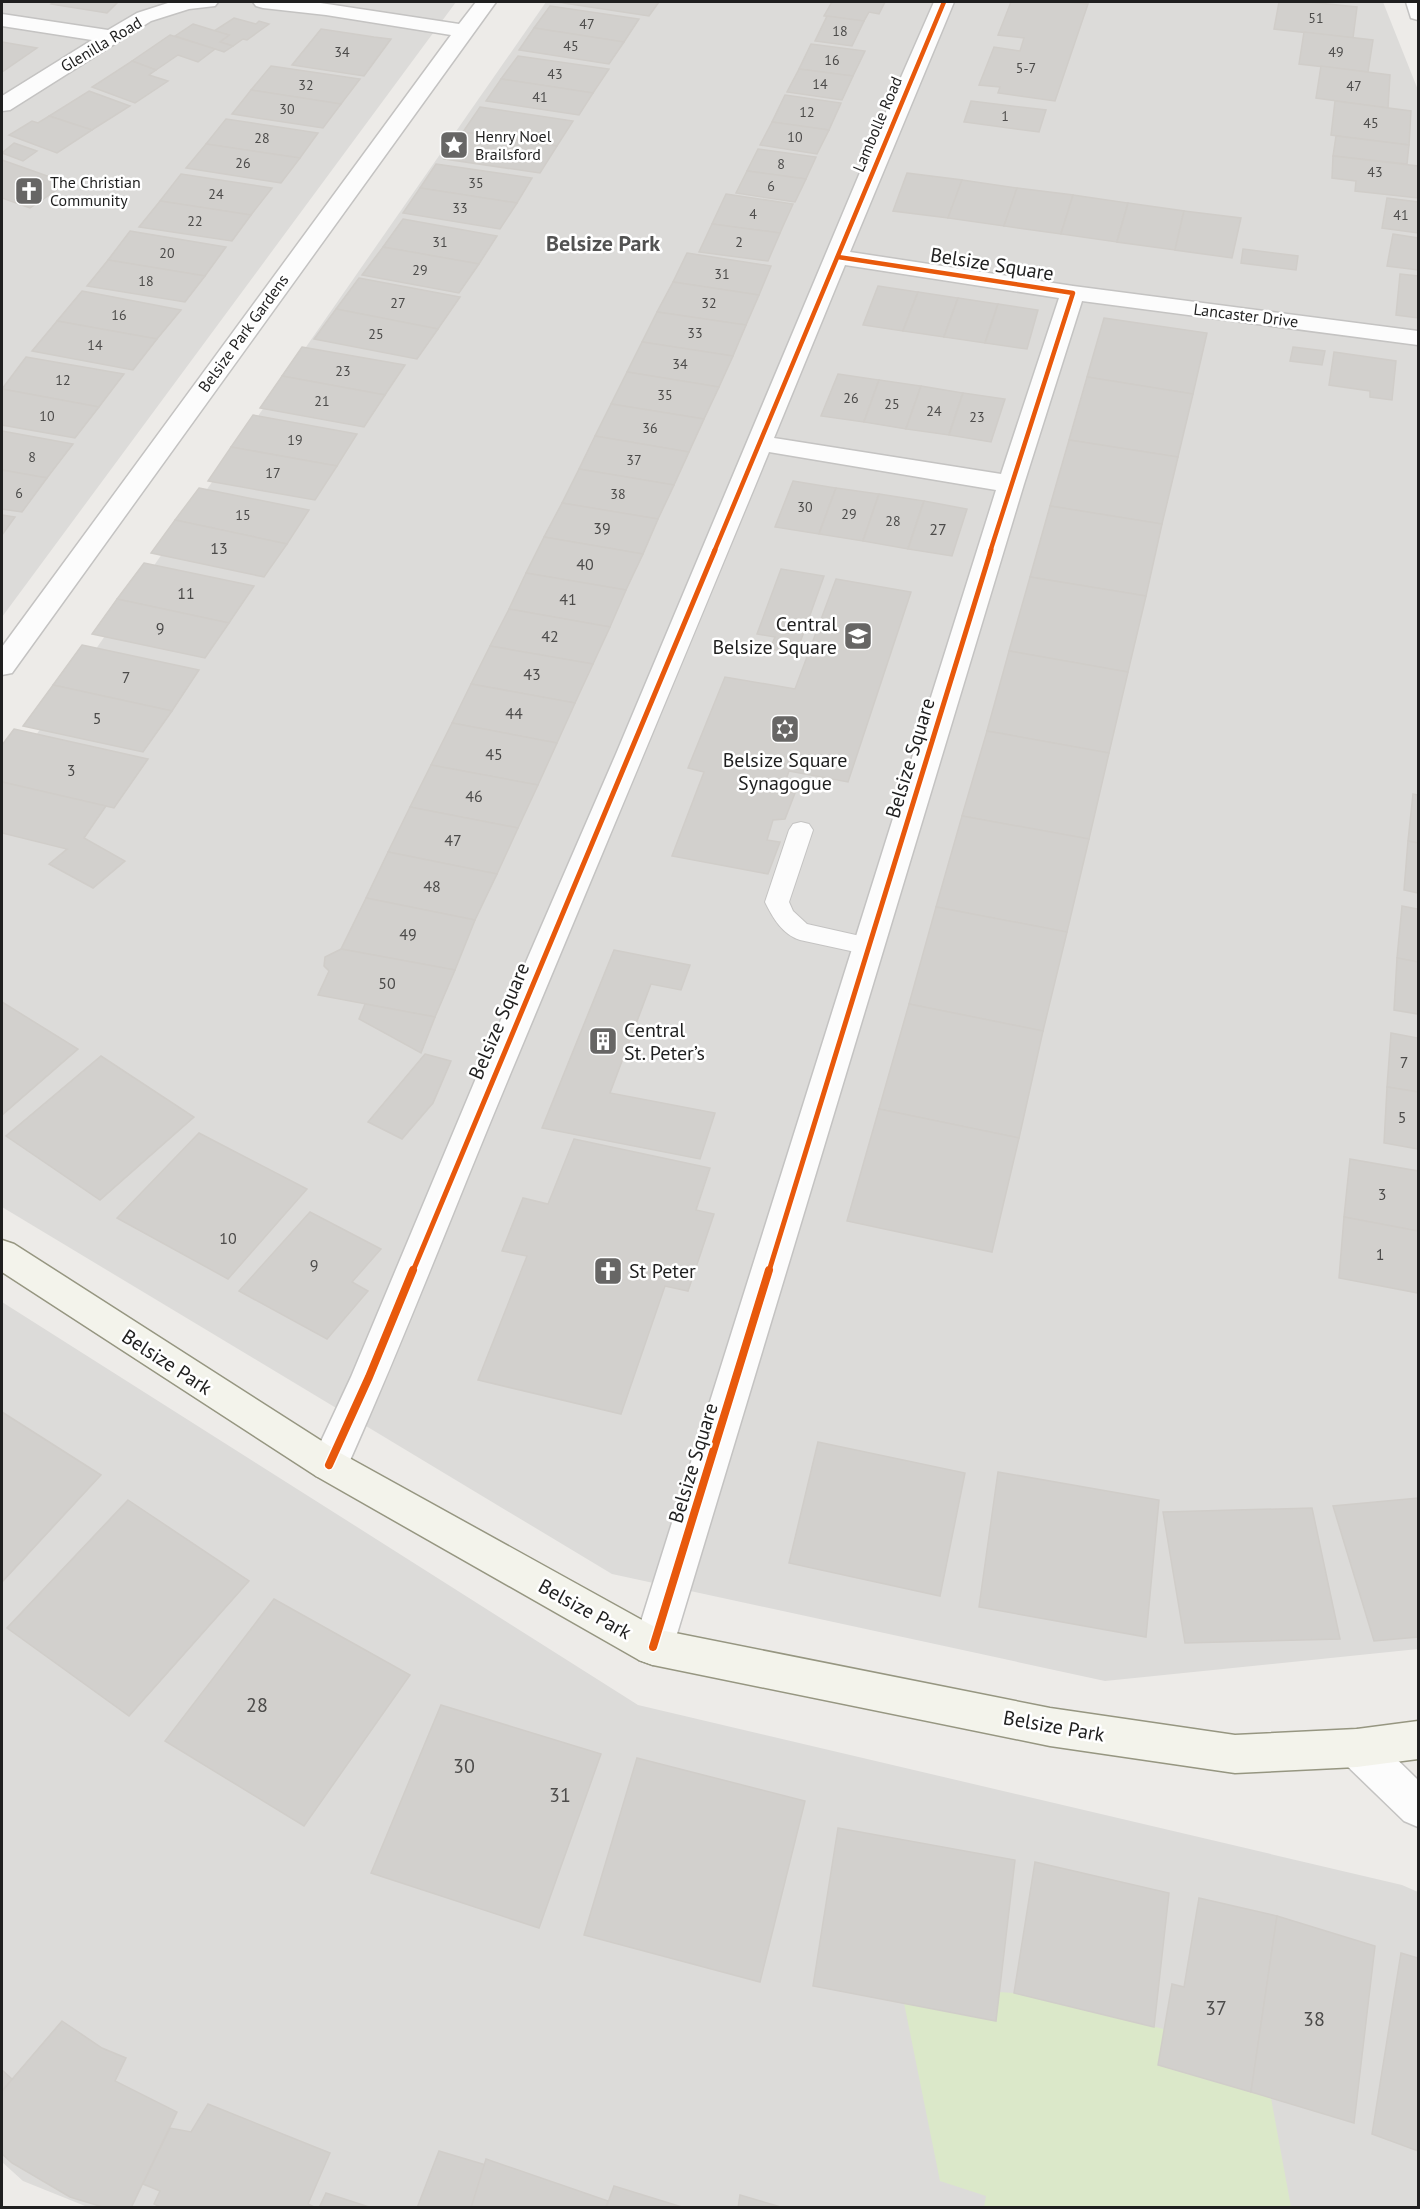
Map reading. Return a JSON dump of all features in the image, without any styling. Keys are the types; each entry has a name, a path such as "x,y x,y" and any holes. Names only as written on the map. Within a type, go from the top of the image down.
{"street":[{"name":"Glenilla Road","path":"2,105 144,17 194,2"},
{"path":"263,2 463,31"},
{"name":"Belsize Park Gardens","path":"2,666 486,2"},
{"name":"Lambolle Road","path":"838,257 885,139 944,2"},
{"path":"1416,2 1419,14"},
{"path":"2,20 112,37"},
{"name":"Belsize Square","path":"329,1466 369,1377 500,1059 631,754 838,257 1073,293 1011,484 653,1647"},
{"name":"Lancaster Drive","path":"1073,293 1419,338"},
{"path":"760,443 1011,484"},
{"name":"Belsize Park","path":"2,1254 329,1466 653,1647 1050,1727 1235,1754 1357,1748 1419,1740"},
{"path":"1357,1748 1419,1807"}],"lane":[{"path":"801,830 777,902 784,916 800,931 869,946"}],"shaded area":[{"path":"2,2 456,2 2,617"},
{"path":"546,2 1383,2 1418,90 1418,1649 1105,1681 612,1574 2,1207 2,784"},
{"path":"2,1302 638,1705 1402,1885 1418,1892 1418,2207 90,2208 23,2181 2,2162"}],"green space":[{"path":"999,1992 1014,1993 1164,2029 1158,2065 1271,2098 1291,2207 984,2207 986,2196 940,2181 904,2003 996,2021"}],"building":[{"path":"53,2 118,2 107,13 51,4"},
{"path":"557,2 659,2 649,16"},
{"path":"832,2 885,2 879,14 869,12 864,21 824,16"},
{"path":"1011,2 1088,4 1055,101 998,93 1000,87 979,85 994,47 1020,51 1024,38 998,35"},
{"path":"1279,2 1308,2 1357,7 1353,38 1274,29"},
{"path":"550,6 639,19 624,42 534,28"},
{"path":"827,16 864,21 852,46 815,41"},
{"path":"234,18 256,24 259,21 269,24 247,40 243,39 233,46 220,42 229,35 214,31"},
{"path":"193,24 229,35 220,42 233,46 224,52 175,36"},
{"path":"534,28 624,42 609,64 519,50"},
{"path":"321,29 391,39 364,76 292,65"},
{"path":"1304,32 1373,40 1368,72 1299,64"},
{"path":"170,35 215,49 198,62 178,55 156,70 132,61"},
{"path":"2,42 37,48 2,72"},
{"path":"811,44 865,51 853,76 799,69"},
{"path":"518,56 609,69 593,93 501,79"},
{"path":"132,61 156,70 149,75 168,81 135,103 92,87"},
{"path":"271,66 360,79 341,104 251,90"},
{"path":"1321,66 1390,75 1388,108 1316,98"},
{"path":"799,69 853,76 842,100 787,92"},
{"path":"501,79 593,93 579,115 486,101"},
{"path":"251,90 341,104 323,128 232,114"},
{"path":"89,91 130,106 92,130 49,116"},
{"path":"785,95 841,103 829,130 772,122"},
{"path":"971,101 1046,110 1039,132 964,122"},
{"path":"1335,101 1411,111 1409,145 1331,135"},
{"path":"480,107 573,121 557,146 463,132"},
{"path":"49,116 92,130 57,153 9,135 32,121 38,123"},
{"path":"226,119 318,133 300,158 206,144"},
{"path":"772,122 829,130 817,154 760,145"},
{"path":"463,132 557,146 540,173 444,159"},
{"path":"1336,136 1409,145 1407,164 1333,156"},
{"path":"14,143 37,151 23,161 2,153"},
{"path":"206,144 300,158 281,183 186,168"},
{"path":"758,149 816,157 806,179 747,171"},
{"path":"1333,156 1418,166 1418,198 1355,191 1356,181 1332,178"},
{"name":"The Christian Community","path":"2,160 67,183 30,208 2,198"},
{"path":"436,164 532,178 517,203 420,188"},
{"path":"747,171 806,179 795,202 736,193"},
{"path":"907,173 962,180 948,218 893,211"},
{"path":"181,174 272,188 251,215 160,201"},
{"path":"962,180 1017,188 1004,226 948,218"},
{"path":"420,188 517,203 500,229 403,213"},
{"path":"1017,188 1073,195 1061,234 1004,226"},
{"path":"726,194 793,204 780,233 712,224"},
{"path":"1073,195 1128,203 1117,242 1061,234"},
{"path":"1387,198 1418,202 1418,233 1382,228"},
{"path":"160,201 251,215 232,241 139,227"},
{"path":"1128,203 1184,211 1175,250 1117,242"},
{"path":"1184,211 1241,218 1232,258 1175,250"},
{"path":"403,219 497,236 479,264 383,247"},
{"path":"712,224 780,233 768,261 699,252"},
{"path":"130,231 226,247 205,276 108,260"},
{"path":"1393,234 1418,238 1418,270 1387,266"},
{"path":"383,247 479,264 459,293 362,275"},
{"path":"1243,249 1298,256 1296,270 1241,263"},
{"path":"687,253 771,266 759,295 673,282"},
{"path":"108,260 205,276 185,302 87,286"},
{"path":"1400,274 1418,276 1418,318 1396,315"},
{"path":"359,278 460,297 438,329 336,309"},
{"path":"673,282 759,295 746,325 657,312"},
{"path":"878,286 918,292 903,331 863,325"},
{"path":"82,291 181,310 157,339 57,321"},
{"path":"918,292 958,298 944,337 903,331"},
{"path":"958,298 998,304 985,343 944,337"},
{"path":"998,304 1038,310 1027,349 985,343"},
{"path":"336,309 438,329 417,359 314,339"},
{"path":"657,312 746,325 733,356 642,342"},
{"path":"1104,318 1207,333 1193,394 1087,377"},
{"path":"57,321 157,339 133,370 32,351"},
{"path":"642,342 733,356 719,387 627,372"},
{"path":"302,347 405,365 385,395 282,376"},
{"path":"1293,347 1325,351 1322,365 1290,361"},
{"path":"1334,352 1396,361 1392,400 1370,397 1370,391 1329,385"},
{"path":"26,357 124,374 99,407 2,389"},
{"path":"627,372 719,387 704,419 611,404"},
{"path":"838,374 879,380 864,422 821,416"},
{"path":"282,376 385,395 364,427 260,408"},
{"path":"1087,377 1193,394 1178,457 1069,440"},
{"path":"879,380 921,386 906,429 864,422"},
{"path":"921,386 963,393 949,435 906,429"},
{"path":"2,389 99,407 75,438 2,425"},
{"path":"963,393 1005,399 991,442 949,435"},
{"path":"611,404 704,419 689,452 595,436"},
{"path":"253,415 357,434 337,466 231,447"},
{"path":"2,431 73,444 47,478 2,470"},
{"path":"595,436 689,452 674,485 579,469"},
{"path":"1069,440 1178,457 1162,524 1050,506"},
{"path":"231,447 337,466 315,500 208,481"},
{"path":"579,469 674,485 658,519 562,503"},
{"path":"2,470 47,478 22,512 2,509"},
{"path":"793,481 836,488 819,534 775,527"},
{"path":"199,488 309,510 287,544 175,520"},
{"path":"836,488 879,494 863,541 819,534"},
{"path":"879,494 924,501 908,549 863,541"},
{"path":"924,501 967,509 952,556 908,549"},
{"path":"562,503 658,519 643,554 544,537"},
{"path":"1050,506 1162,524 1146,596 1030,577"},
{"path":"2,515 15,517 2,535"},
{"path":"175,520 287,544 264,577 151,553"},
{"path":"544,537 643,554 626,590 526,573"},
{"path":"144,563 254,586 229,623 117,599"},
{"path":"781,569 824,576 796,654 770,649 775,637 757,634"},
{"path":"526,573 626,590 610,627 509,609"},
{"path":"1030,577 1146,596 1128,672 1009,651"},
{"name":"Belsize Square Synagogue","path":"836,579 911,592 848,782 789,771 782,791 795,793 785,819 773,820 767,840 780,842 768,874 672,856 704,772 688,768 725,677 795,689"},
{"path":"117,599 229,623 205,658 92,634"},
{"path":"509,609 610,627 593,664 490,646"},
{"path":"82,645 199,670 172,711 53,685"},
{"path":"490,646 593,664 575,703 471,684"},
{"path":"1009,651 1128,672 1109,753 987,731"},
{"path":"471,684 575,703 557,743 452,723"},
{"path":"53,685 172,711 143,752 23,726"},
{"path":"452,723 557,743 538,785 431,765"},
{"path":"14,729 148,759 114,808 2,782 2,745"},
{"path":"987,731 1109,753 1089,839 962,816"},
{"path":"431,765 538,785 518,828 410,807"},
{"path":"2,782 106,806 84,838 125,861 93,888 49,864 67,849 2,833"},
{"path":"1413,794 1418,795 1418,843 1408,841"},
{"path":"410,807 518,828 497,874 388,852"},
{"path":"962,816 1089,839 1067,932 936,907"},
{"path":"1408,841 1418,843 1418,893 1404,890"},
{"path":"388,852 497,874 475,920 366,898"},
{"path":"366,898 475,920 455,970 341,949"},
{"path":"1402,906 1418,909 1418,962 1397,958"},
{"path":"936,907 1067,932 1043,1031 909,1004"},
{"path":"341,949 455,970 435,1017 318,995 329,971 324,966 325,957"},
{"name":"Central St. Peter’s","path":"614,950 690,965 681,990 651,984 610,1093 715,1113 700,1159 542,1128"},
{"path":"1397,958 1418,962 1418,1014 1394,1010"},
{"path":"2,1002 78,1049 2,1115"},
{"path":"365,1004 435,1017 421,1053 359,1019"},
{"path":"909,1004 1043,1031 1019,1138 879,1109"},
{"path":"1391,1033 1418,1038 1418,1092 1387,1087"},
{"path":"425,1054 451,1061 433,1103 402,1139 368,1122"},
{"path":"101,1056 194,1117 100,1200 6,1136"},
{"path":"1387,1087 1418,1092 1418,1149 1384,1143"},
{"path":"879,1109 1019,1138 992,1252 847,1221"},
{"path":"199,1133 307,1189 228,1279 117,1218"},
{"name":"St Peter","path":"574,1139 710,1168 696,1210 714,1214 688,1291 665,1286 621,1414 478,1380 527,1256 502,1251 523,1198 548,1204"},
{"path":"1350,1159 1418,1171 1418,1231 1344,1217"},
{"path":"310,1212 381,1249 352,1282 368,1291 327,1339 239,1291"},
{"path":"1344,1217 1418,1231 1418,1293 1339,1278"},
{"path":"2,1412 101,1475 2,1582"},
{"path":"818,1442 965,1473 940,1596 789,1563"},
{"path":"998,1472 1159,1500 1146,1637 979,1607"},
{"path":"1418,1498 1418,1637 1374,1641 1333,1506"},
{"path":"128,1500 249,1581 129,1716 7,1628"},
{"path":"1312,1508 1340,1639 1185,1643 1163,1512"},
{"path":"274,1599 410,1675 304,1826 165,1741"},
{"path":"441,1705 601,1754 539,1928 371,1873"},
{"path":"637,1758 805,1801 760,1982 584,1935"},
{"path":"838,1828 1015,1860 996,2021 813,1986"},
{"path":"1035,1862 1169,1893 1154,2027 1014,1993"},
{"path":"1199,1898 1277,1916 1251,2092 1158,2065 1172,1984 1184,1987"},
{"path":"1277,1916 1375,1946 1354,2123 1251,2092"},
{"path":"1401,1953 1418,1958 1418,2151 1372,2134"},
{"path":"62,2021 102,2048 126,2058 115,2081 177,2112 131,2208 106,2208 70,2197 12,2163 2,2154 2,2091"},
{"path":"2,2070 12,2079 2,2091"},
{"path":"208,2104 330,2153 308,2204 316,2208 162,2208 154,2204 160,2191 143,2184 170,2128 191,2132"},
{"path":"439,2151 486,2165 471,2208 417,2208"},
{"path":"486,2159 608,2201 606,2208 471,2208"},
{"path":"614,2186 685,2208 606,2208"},
{"path":"326,2193 372,2208 319,2208"},
{"path":"740,2195 784,2208 738,2208"}],"cycle path":[{"path":"329,1465 369,1377 500,1059 631,754 885,139 944,2"},
{"path":"653,1647 1011,484 1073,293 838,257"}],"place":[{"name":"Henry Noel Brailsford","path":"454,145"},
{"name":"The Christian Community","path":"29,191"},
{"name":"Central Belsize Square","path":"858,636"},
{"name":"Belsize Square Synagogue","path":"785,729"},
{"name":"Central St. Peter’s","path":"603,1041"},
{"name":"St Peter","path":"608,1271"}],"district":[{"name":"Belsize Park","path":"603,243"}]}
